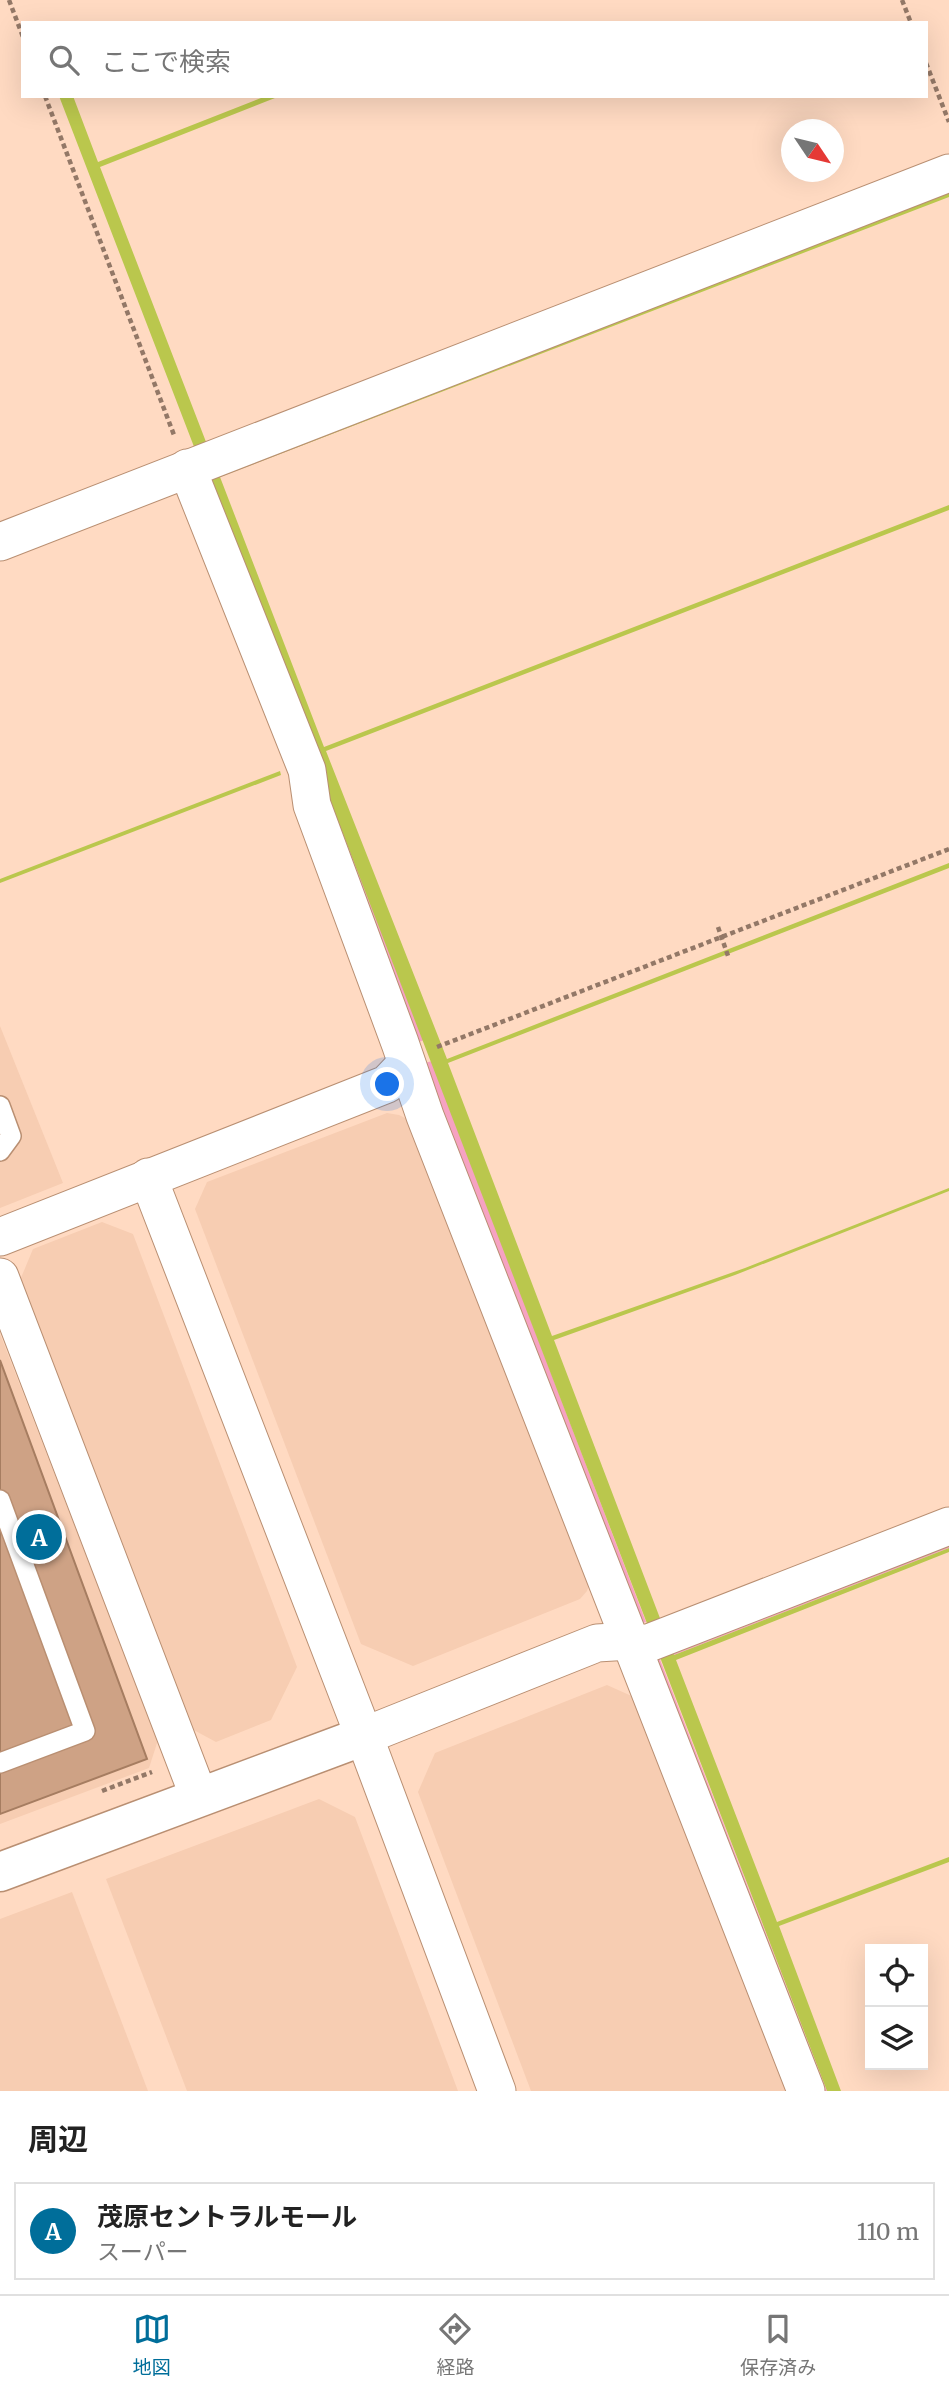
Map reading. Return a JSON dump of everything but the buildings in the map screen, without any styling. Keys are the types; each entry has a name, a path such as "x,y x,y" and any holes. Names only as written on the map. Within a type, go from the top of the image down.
{"street":[{"path":"0,542 949,173"},
{"path":"187,468 307,770 312,805 425,1116 806,2091"},
{"path":"0,1237 387,1084 407,1064"},
{"path":"148,1177 364,1736 497,2091"},
{"path":"0,1277 199,1797"},
{"path":"0,1872 364,1736 597,1643 630,1641 646,1644 949,1526"}],"lane":[{"path":"0,1106 10,1136 0,1151"},
{"path":"0,1500 85,1731 1,1758"}],"path":[{"path":"9,0 21,32"},
{"path":"902,0 910,21"},
{"path":"928,68 949,122"},
{"path":"46,98 187,468"},
{"path":"407,1064 416,1055 949,849"},
{"path":"718,928 728,956"},
{"path":"89,1796 153,1772 157,1767"}],"shaded area":[{"path":"60,98 74,98 98,162 261,98 275,98 100,167 218,473 949,193 949,197 220,477 324,747 949,505 949,510 326,751 447,1059 949,863 949,868 448,1063 552,1336 745,1268 949,1188 949,1191 735,1275 554,1340 674,1655 949,1548 949,1552 676,1660 777,1922 949,1857 949,1862 779,1926 841,2091 827,2091"},
{"path":"204,473 424,1040 419,1042 200,479"},
{"path":"280,771 281,775 0,883 0,879"},
{"path":"0,1026 63,1183 0,1208"},
{"path":"432,1061 646,1622 639,1624 421,1064"},
{"path":"387,1113 409,1120 590,1583 580,1599 413,1666 361,1644 195,1209 207,1182"},
{"path":"102,1222 133,1234 297,1667 271,1720 216,1742 190,1728 18,1285 33,1249"},
{"path":"0,1334 158,1740 149,1768 0,1824"},
{"path":"949,1545 949,1548 674,1655 673,1653"},
{"path":"659,1657 827,2091 822,2091 654,1660"},
{"path":"607,1685 636,1698 789,2091 531,2091 418,1792 435,1753"},
{"path":"319,1799 355,1817 458,2091 187,2091 106,1879"},
{"path":"72,1892 148,2091 0,2091 0,1919"}],"place":[{"name":"茂原セントラルモール","path":"39,1537"}]}
